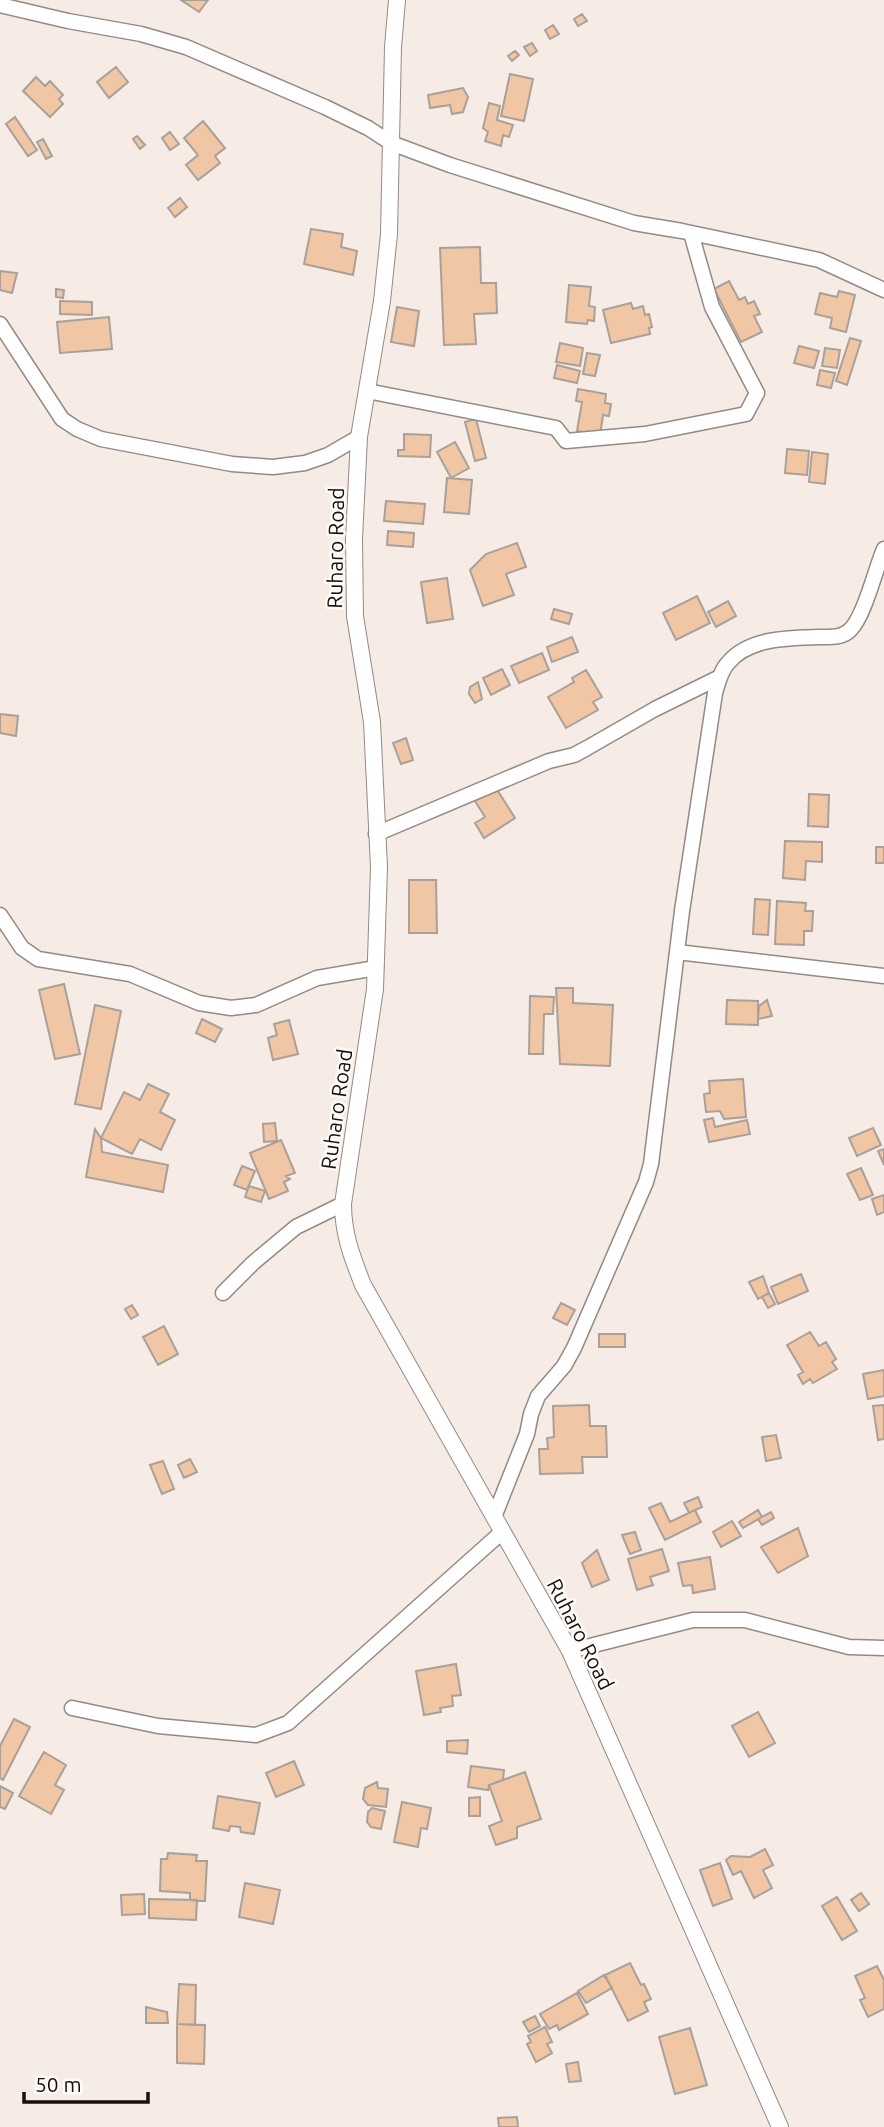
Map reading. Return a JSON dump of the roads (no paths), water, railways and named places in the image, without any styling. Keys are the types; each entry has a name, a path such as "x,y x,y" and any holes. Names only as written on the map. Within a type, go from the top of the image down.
{"street":[{"name":"Ruharo Road","path":"397,0 393,47 389,234 382,301 359,438 354,539 354,594 372,722 379,867 376,968 343,1204 343,1227 347,1246 363,1284 570,1651 780,2127"},
{"path":"0,5 141,34 186,47 325,107 368,128 391,143 473,173 634,223 819,260 884,290"},
{"path":"367,391 556,428 566,440 645,435 746,414 758,393 712,307 691,233"},
{"path":"0,324 62,419 101,439 232,464 273,467 317,459 359,438"},
{"path":"494,1517 527,1434 538,1396 564,1366 574,1348 646,1182 651,1164 677,952 715,693 720,677 727,663 745,650 780,638 841,636 850,631 858,618 884,549"},
{"path":"376,834 550,761 574,755 654,709 720,677"},
{"path":"0,915 22,948 38,959 130,974 199,1003 231,1008 256,1005 317,978 376,968"},
{"path":"677,952 884,976"},
{"path":"223,1293 253,1263 296,1227 343,1204"},
{"path":"72,1708 158,1726 256,1735 272,1730 288,1723 502,1532"},
{"path":"570,1651 693,1620 745,1620 849,1647 884,1648"}]}
